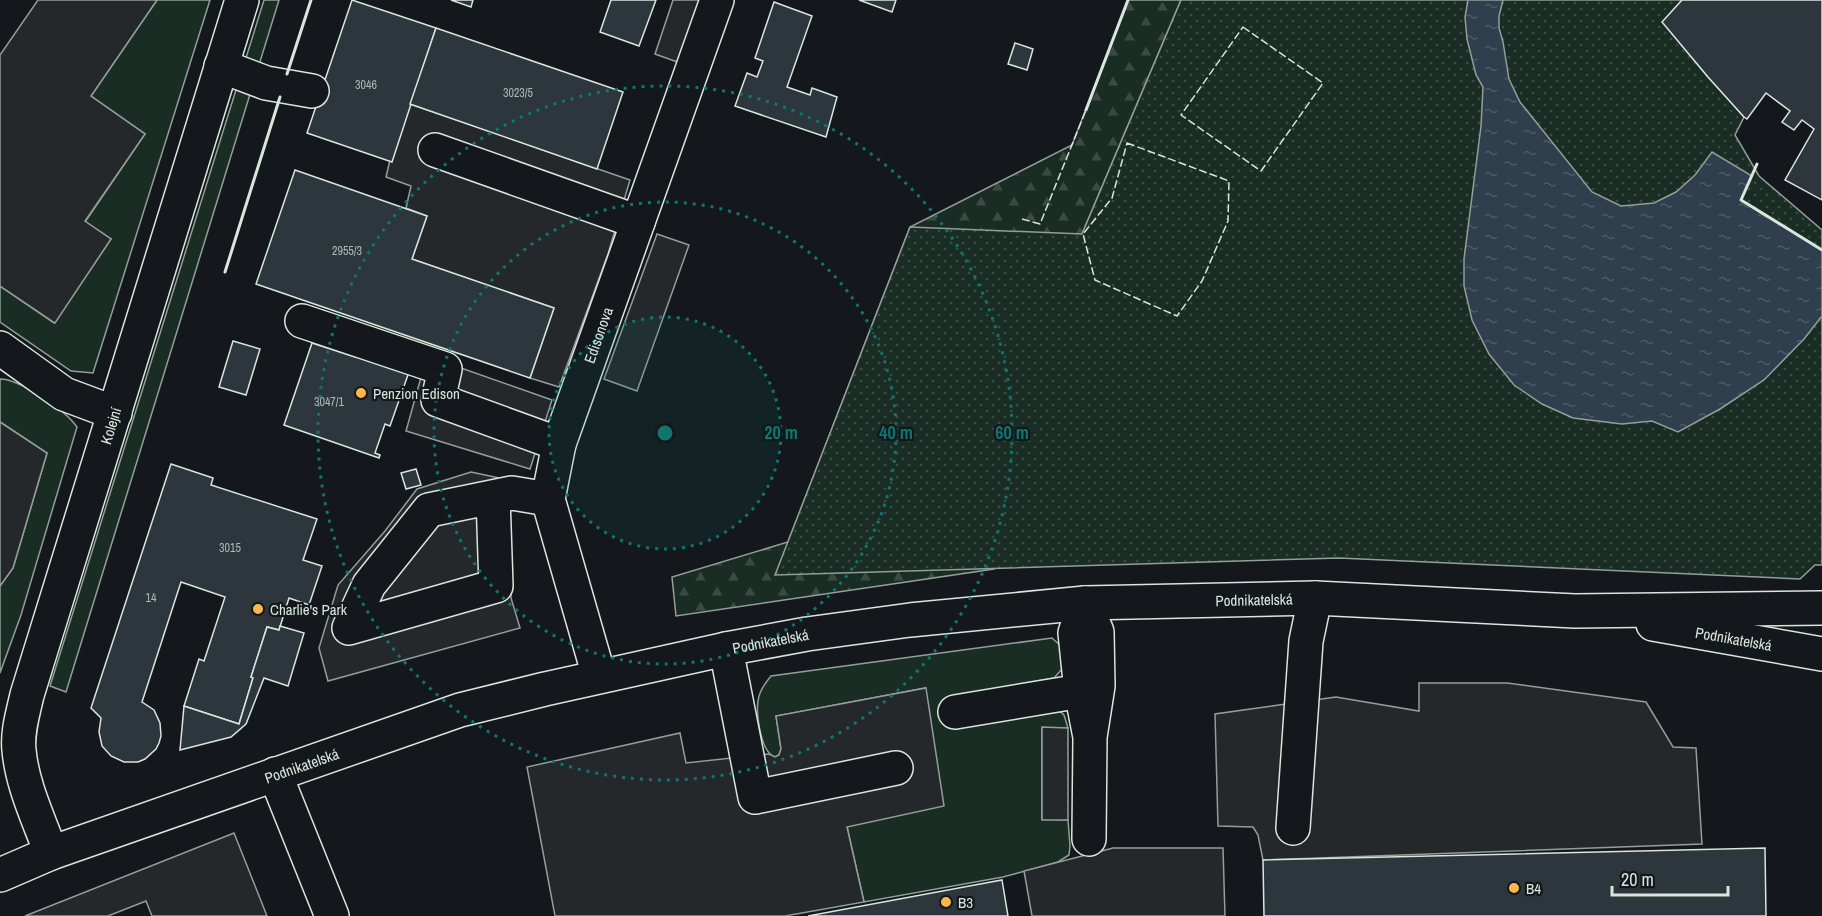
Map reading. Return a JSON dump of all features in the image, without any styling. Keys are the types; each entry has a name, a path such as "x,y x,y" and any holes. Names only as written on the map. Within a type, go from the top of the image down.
{"street":[{"name":"Kolejní","path":"51,853 23,770 19,750 21,720 242,0"},
{"name":"Edisonova","path":"599,676 548,499 559,444 717,0"},
{"path":"221,66 266,83 312,91"},
{"path":"435,150 638,222"},
{"path":"302,321 445,369 438,400 559,444"},
{"path":"0,348 64,394 115,413"},
{"path":"494,497 496,586 349,628 369,585 429,510 512,493 548,499"},
{"path":"1293,828 1306,641 1315,598"},
{"name":"Podnikatelská","path":"0,875 51,853 460,710 599,676 807,634 910,620 1085,603 1315,598 1575,611 1822,608"},
{"path":"1085,603 1075,633 1080,691 1090,737"},
{"path":"1085,603 1097,632 1098,686 1090,737 1089,839"},
{"name":"Podnikatelská","path":"1575,611 1822,654"},
{"path":"726,649 755,796 896,768"},
{"path":"955,712 1080,691"},
{"path":"275,774 332,916"}],"green space":[{"path":"157,0 210,0 93,373 71,371 0,322 0,286 54,323 111,239 85,222 145,134 91,96"},
{"path":"264,0 279,0 66,692 50,686"},
{"path":"1128,0 1181,0 1082,234 994,569 676,616 672,577 788,542 910,227 1072,145"},
{"path":"1181,0 1682,0 1663,22 1744,117 1735,135 1759,176 1822,230 1822,565 1815,565 1800,579 1339,558 775,575 910,227 1082,234"},
{"path":"0,379 19,384 42,397 63,412 77,427 21,615 0,673 0,586 13,568 47,453 0,422"},
{"path":"1052,638 1062,647 1063,668 1054,678 949,697 955,728 1057,709 1064,715 1068,728 1042,728 1042,819 1068,820 1069,855 1058,862 1003,877 864,902 847,827 925,688 776,716 781,749 779,755 775,757 770,754 762,739 758,720 759,696 766,683 771,676"}],"shaded area":[{"path":"38,0 157,0 91,96 145,134 85,221 111,239 55,323 0,286 0,55"},
{"path":"673,0 704,0 683,64 655,54"},
{"path":"410,104 630,180 608,254 559,387 530,378 554,308 412,259 427,216 406,208 411,186 386,177"},
{"path":"657,234 689,245 637,391 604,379"},
{"path":"427,356 552,400 530,469 406,431"},
{"path":"0,422 47,453 13,568 0,586"},
{"path":"471,472 514,481 509,509 511,598 520,628 328,681 319,648 338,585 385,531 417,489"},
{"path":"1419,683 1507,683 1646,702 1673,747 1696,748 1702,844 1263,860 1258,835 1253,827 1218,826 1215,714 1336,697 1419,711"},
{"path":"926,688 944,806 847,827 864,902 785,916 555,916 527,767 680,733 686,763 769,754 775,757 779,755 781,749 776,716"},
{"path":"1042,727 1068,728 1068,820 1042,820"},
{"path":"234,833 267,916 152,916 146,901 108,916 25,916"},
{"path":"1113,848 1223,848 1225,916 1032,916 1024,871"}],"water":[{"path":"1468,0 1503,0 1499,28 1509,79 1520,102 1592,192 1621,206 1654,203 1676,192 1695,175 1712,152 1752,176 1741,200 1822,250 1822,316 1804,339 1764,380 1720,409 1678,432 1652,421 1622,424 1573,418 1542,404 1514,385 1489,354 1472,320 1464,286 1464,259 1481,126 1483,87 1476,75 1467,39 1465,17"}],"building":[{"path":"352,0 436,28 392,162 307,133"},
{"path":"451,0 473,0 471,7"},
{"path":"611,0 656,0 639,46 600,32"},
{"path":"859,0 896,0 892,12"},
{"path":"1682,0 1822,0 1822,200 1785,180 1814,129 1802,120 1794,130 1782,122 1790,111 1766,93 1747,119 1744,117 1662,22"},
{"path":"774,2 812,16 787,87 810,95 812,88 837,97 826,137 735,106 747,73 757,77 763,61 755,58"},
{"path":"436,28 623,92 597,169 410,104"},
{"path":"1015,43 1033,49 1027,70 1008,64"},
{"path":"295,170 427,216 412,259 554,308 530,378 256,284"},
{"path":"233,341 260,349 246,395 219,387"},
{"path":"312,343 409,372 390,426 385,424 375,453 380,455 379,458 284,425"},
{"path":"171,464 213,478 211,485 317,519 303,560 322,566 309,605 289,598 279,630 267,627 239,724 184,706 199,659 204,661 225,597 181,582 142,702 154,710 160,723 159,743 145,759 138,762 124,762 111,756 102,746 99,732 101,718 91,708"},
{"path":"416,469 421,485 406,489 401,473"},
{"path":"280,626 304,633 288,686 264,678 246,724 231,737 180,750 184,706 239,724 267,627 279,630"},
{"name":"B4","path":"1765,848 1766,916 1264,916 1263,860"},
{"name":"B3","path":"1002,880 1008,916 808,916 964,887"}],"fence":[{"path":"1243,27 1323,83 1261,171 1181,115 1243,27"},
{"path":"1022,219 1040,224 1086,110"},
{"path":"1127,143 1229,181 1228,221 1202,281 1177,316 1095,280 1083,234 1112,198 1127,143"}],"wall":[{"path":"287,74 311,0"},
{"path":"1086,110 1128,0"},
{"path":"225,272 280,97"},
{"path":"1757,164 1741,200 1822,250"}],"place":[{"name":"Penzion Edison","path":"361,393"},
{"name":"Charlie's Park","path":"258,609"},
{"name":"B4","path":"1514,888"},
{"name":"B3","path":"946,902"}]}
